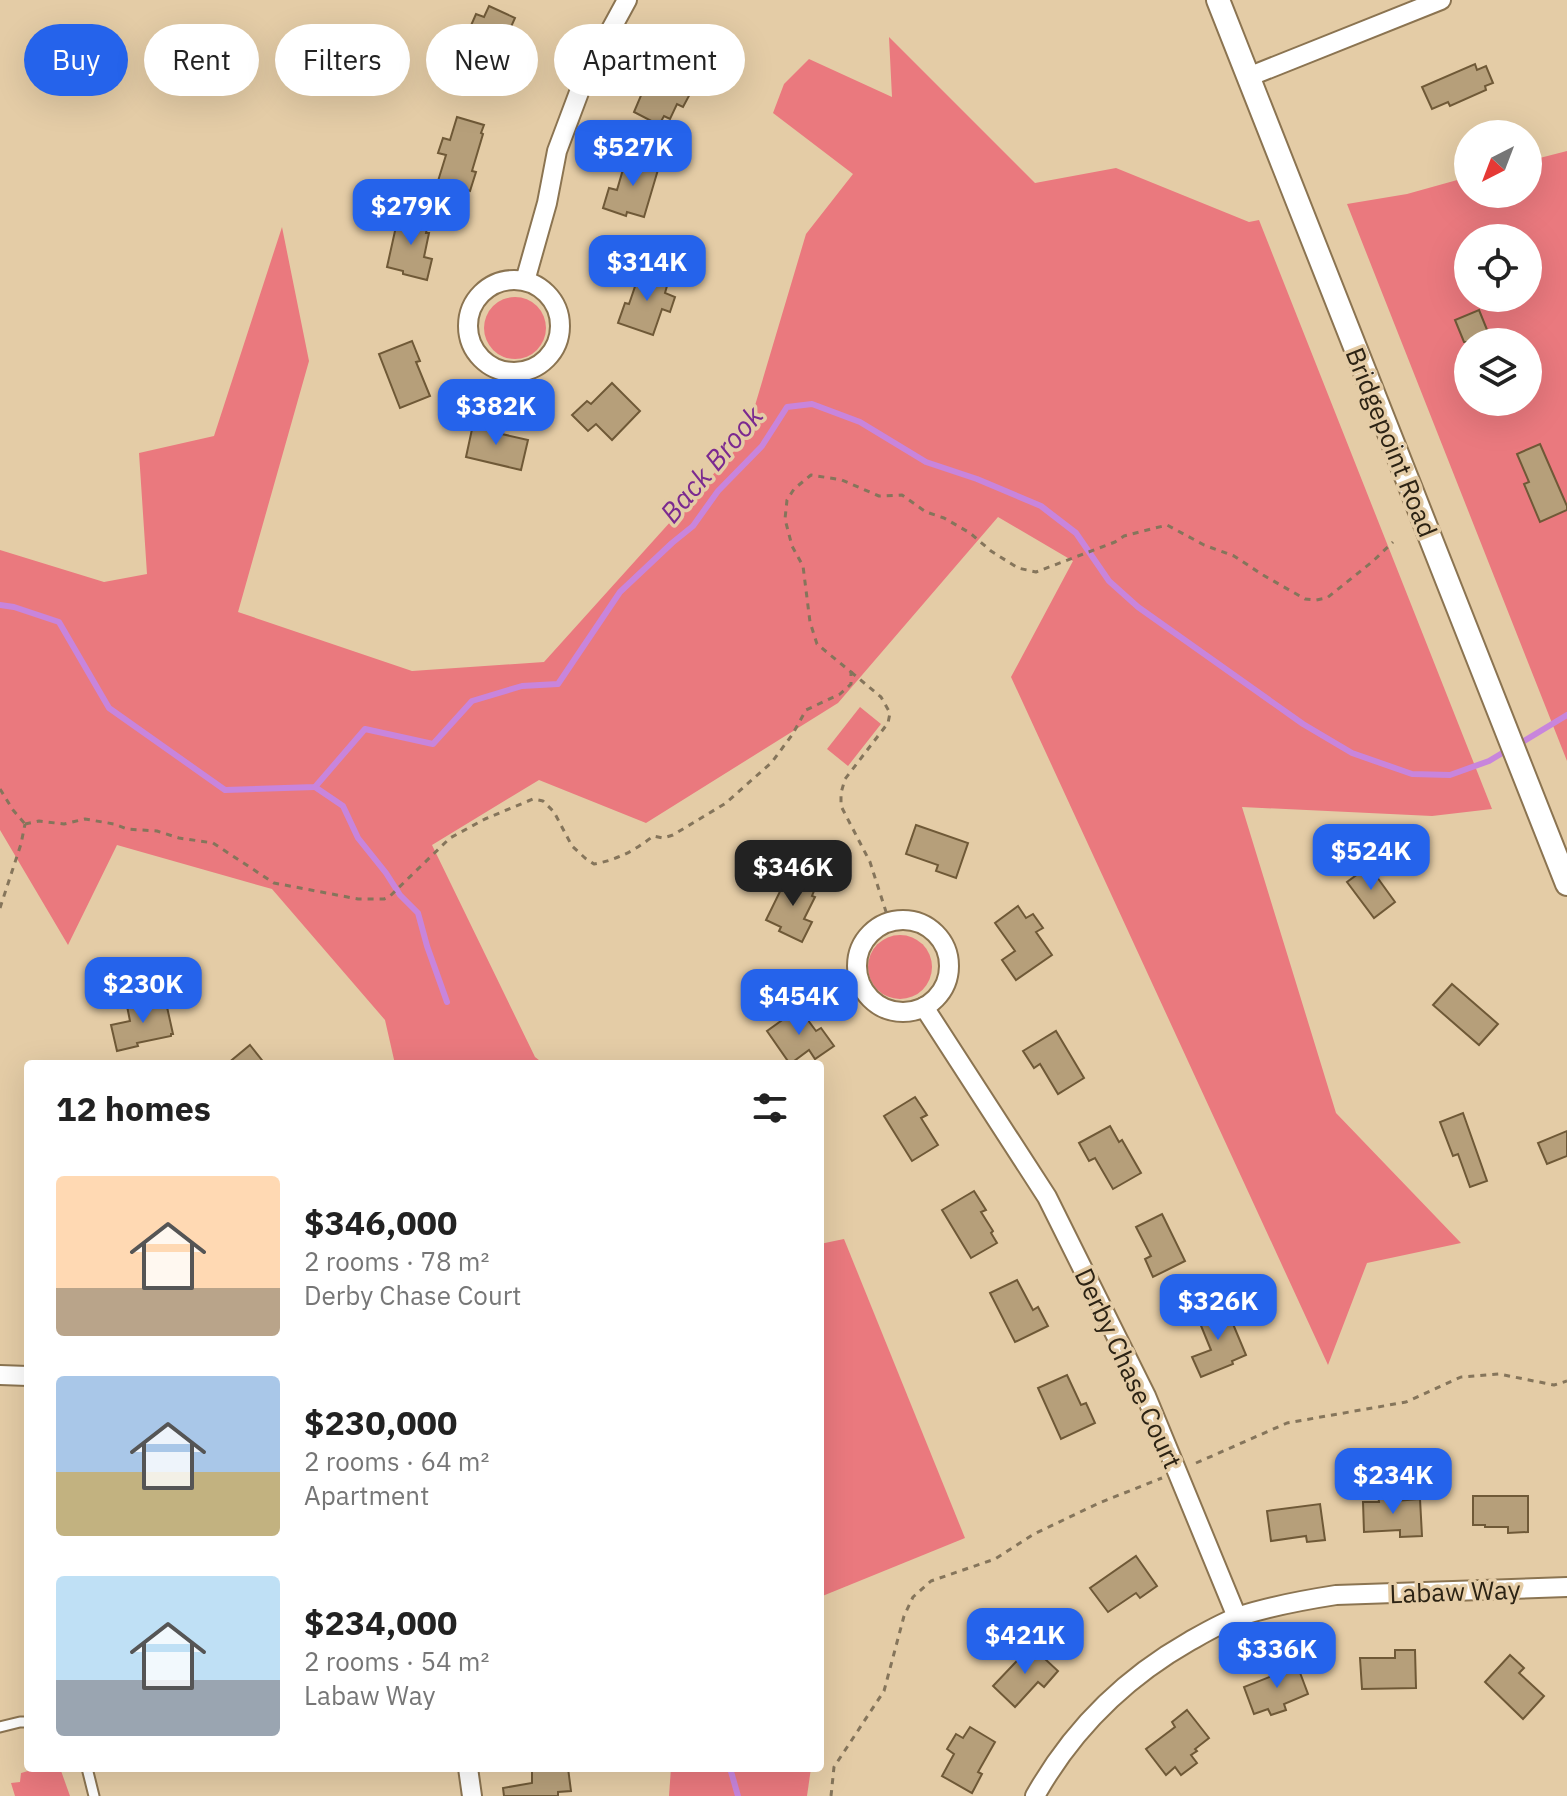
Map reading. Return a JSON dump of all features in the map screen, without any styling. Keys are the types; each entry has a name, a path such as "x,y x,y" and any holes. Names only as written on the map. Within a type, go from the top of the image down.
{"street":[{"path":"525,281 563,136 584,79 627,0"},
{"name":"Bridgepoint Road","path":"1218,0 1567,884"},
{"path":"1248,77 1441,0"},
{"path":"525,281 539,287 551,298 561,326 551,355 539,366 525,372 510,372 482,360 473,348 468,333 468,318 473,304 495,283 525,281"},
{"path":"889,921 921,923 934,931 948,957 949,972 945,986 924,1007 909,1012 893,1012 879,1006 867,996 859,982 856,967 859,951 866,937 889,921"},
{"name":"Derby Chase Court","path":"924,1007 1047,1197 1146,1396 1237,1617"},
{"path":"0,1375 24,1376"},
{"name":"Labaw Way","path":"1035,1796 1068,1745 1117,1692 1167,1655 1237,1617 1336,1595 1567,1587"},
{"path":"469,1772 472,1796"}],"lane":[{"path":"0,1727 24,1722"},
{"path":"88,1772 94,1796"}],"path":[{"path":"889,921 870,862 841,806 841,793 845,779 888,723 890,713 881,697 817,644 810,622 803,566 792,546 785,519 787,500 794,489 811,475 842,480 879,496 902,495 926,512 970,533 1018,568 1036,572 1124,536 1167,525 1204,545 1234,556 1305,599 1316,600 1327,598 1393,542"},
{"path":"25,824 39,821 64,824 85,819 127,829 157,831 213,843 274,883 358,899 384,899 450,838 533,799 543,801 554,812 572,846 594,864 605,862 633,852 653,836 663,838 673,835 726,803 759,774 792,735 806,710 840,694 851,684 851,672"},
{"path":"0,789 25,824"},
{"path":"0,908 25,824"},
{"path":"1188,1467 1287,1423 1406,1402 1461,1377 1499,1374 1554,1385 1567,1381"},
{"path":"831,1796 834,1767 884,1691 904,1616 913,1597 931,1581 995,1559 1034,1534 1165,1476"}],"shaded area":[{"path":"889,37 1035,183 1116,168 1249,222 1259,220 1492,809 1432,816 1242,807 1336,1113 1461,1243 1367,1263 1328,1365 1011,677 1073,561 998,517 838,703 646,823 539,780 432,845 539,1060 394,1060 385,1020 272,889 117,845 68,945 0,830 0,550 104,582 147,574 139,453 214,436 282,227 309,361 238,612 412,671 544,662 745,439 806,234 853,174 773,113 784,84 809,59 892,97"},
{"path":"1567,151 1567,761 1347,204 1407,194 1454,181 1454,208 1542,208 1542,157"},
{"path":"515,297 527,299 537,306 544,316 544,340 537,350 527,357 515,359 503,357 493,350 486,340 484,328 486,316 493,306 503,299"},
{"path":"860,707 881,724 848,766 827,749"},
{"path":"894,935 906,935 923,944 930,955 930,979 923,990 906,999 894,999 882,994 873,985 868,973 868,961 873,949 882,940"},
{"path":"844,1239 965,1538 824,1595 824,1243"},
{"path":"61,1772 70,1796 15,1796 11,1783 20,1782 21,1773"},
{"path":"671,1772 810,1772 807,1796 669,1796"}],"building":[{"path":"489,6 515,18 512,24 472,24 476,14 484,17"},
{"path":"1475,64 1477,70 1486,66 1493,83 1485,86 1486,90 1450,106 1448,102 1432,109 1422,87"},
{"path":"641,96 689,96 683,107 677,104 670,119 664,116 659,125 634,112"},
{"path":"457,117 484,125 470,191 438,181 446,155 438,153 443,138 450,140"},
{"path":"631,155 660,163 644,217 627,212 626,216 603,208 609,188 617,190 624,166 628,167"},
{"path":"399,213 429,220 424,257 432,259 427,280 387,267"},
{"path":"641,269 669,279 665,293 675,297 670,312 662,309 653,335 618,323 625,303 629,304"},
{"path":"1480,312 1486,328 1458,328 1455,320"},
{"path":"412,341 420,361 416,362 430,396 400,408 379,354"},
{"path":"612,383 640,411 612,440 596,424 588,431 572,415 587,401 591,404"},
{"path":"474,420 495,425 493,432 528,440 521,470 466,457"},
{"path":"1540,444 1567,510 1540,522 1524,484 1529,482 1517,454"},
{"path":"916,825 968,843 956,878 936,871 938,865 906,854"},
{"path":"1369,866 1395,902 1374,918 1347,882"},
{"path":"789,873 816,886 812,896 815,897 804,919 812,922 802,942 779,931 781,927 766,920"},
{"path":"1018,906 1026,918 1033,914 1043,928 1036,932 1052,955 1016,980 1002,960 1015,951 995,923"},
{"path":"1452,984 1498,1024 1479,1045 1433,1005"},
{"path":"165,998 173,1034 117,1051 111,1025 130,1021 127,1006"},
{"path":"799,1008 816,1031 821,1028 834,1046 815,1059 809,1050 795,1060 787,1060 767,1031"},
{"path":"1056,1031 1084,1078 1058,1094 1040,1064 1034,1068 1023,1051"},
{"path":"250,1045 262,1060 232,1060"},
{"path":"915,1097 927,1115 921,1118 938,1145 912,1161 884,1116"},
{"path":"1463,1113 1487,1181 1470,1187 1458,1154 1453,1156 1440,1122"},
{"path":"1110,1126 1141,1173 1113,1189 1095,1158 1089,1161 1079,1143"},
{"path":"1567,1131 1567,1156 1547,1164 1538,1143"},
{"path":"974,1191 986,1210 981,1212 997,1243 971,1258 942,1210"},
{"path":"1162,1214 1185,1261 1153,1277 1145,1259 1151,1256 1136,1227"},
{"path":"1017,1280 1033,1310 1038,1307 1048,1326 1015,1342 990,1293"},
{"path":"1225,1305 1246,1355 1201,1377 1192,1357 1211,1350 1197,1316"},
{"path":"1067,1375 1081,1405 1086,1403 1095,1423 1061,1439 1038,1388"},
{"path":"1394,1493 1395,1501 1420,1499 1422,1536 1400,1537 1400,1530 1364,1532 1363,1502 1379,1502 1378,1494"},
{"path":"1473,1496 1528,1496 1528,1532 1508,1533 1508,1527 1473,1525"},
{"path":"1320,1504 1325,1540 1307,1542 1306,1536 1271,1541 1267,1511"},
{"path":"1136,1556 1157,1586 1140,1598 1136,1593 1108,1612 1090,1588"},
{"path":"1031,1646 1058,1671 1044,1687 1038,1682 1015,1707 993,1686"},
{"path":"1395,1650 1415,1650 1416,1688 1362,1689 1360,1658 1395,1658"},
{"path":"1510,1655 1524,1668 1519,1673 1544,1696 1523,1719 1485,1682"},
{"path":"1296,1662 1308,1694 1284,1704 1286,1710 1271,1715 1268,1709 1254,1714 1244,1687 1277,1674 1276,1670"},
{"path":"1187,1710 1209,1738 1191,1755 1197,1763 1181,1775 1175,1767 1166,1775 1146,1749 1175,1727 1172,1722"},
{"path":"970,1727 995,1742 978,1772 982,1774 972,1793 942,1776 954,1754 947,1749 956,1734 963,1738"},
{"path":"532,1772 569,1772 571,1791 558,1792 558,1796 504,1796 503,1788 532,1783"}],"waterway":[{"name":"Back Brook","path":"0,605 59,622 109,708 225,790 315,787 365,729 433,744 472,701 522,686 558,684 620,592 693,526 718,491 762,446 787,407 812,404 860,422 926,462 1041,506 1076,533 1109,581 1138,607 1303,724 1352,753 1412,774 1450,775 1489,761 1509,749"},
{"name":"Back Brook","path":"1519,744 1567,715"},
{"path":"315,787 343,806 358,838 400,895 418,913 447,1002"},
{"path":"731,1772 738,1796"}]}
